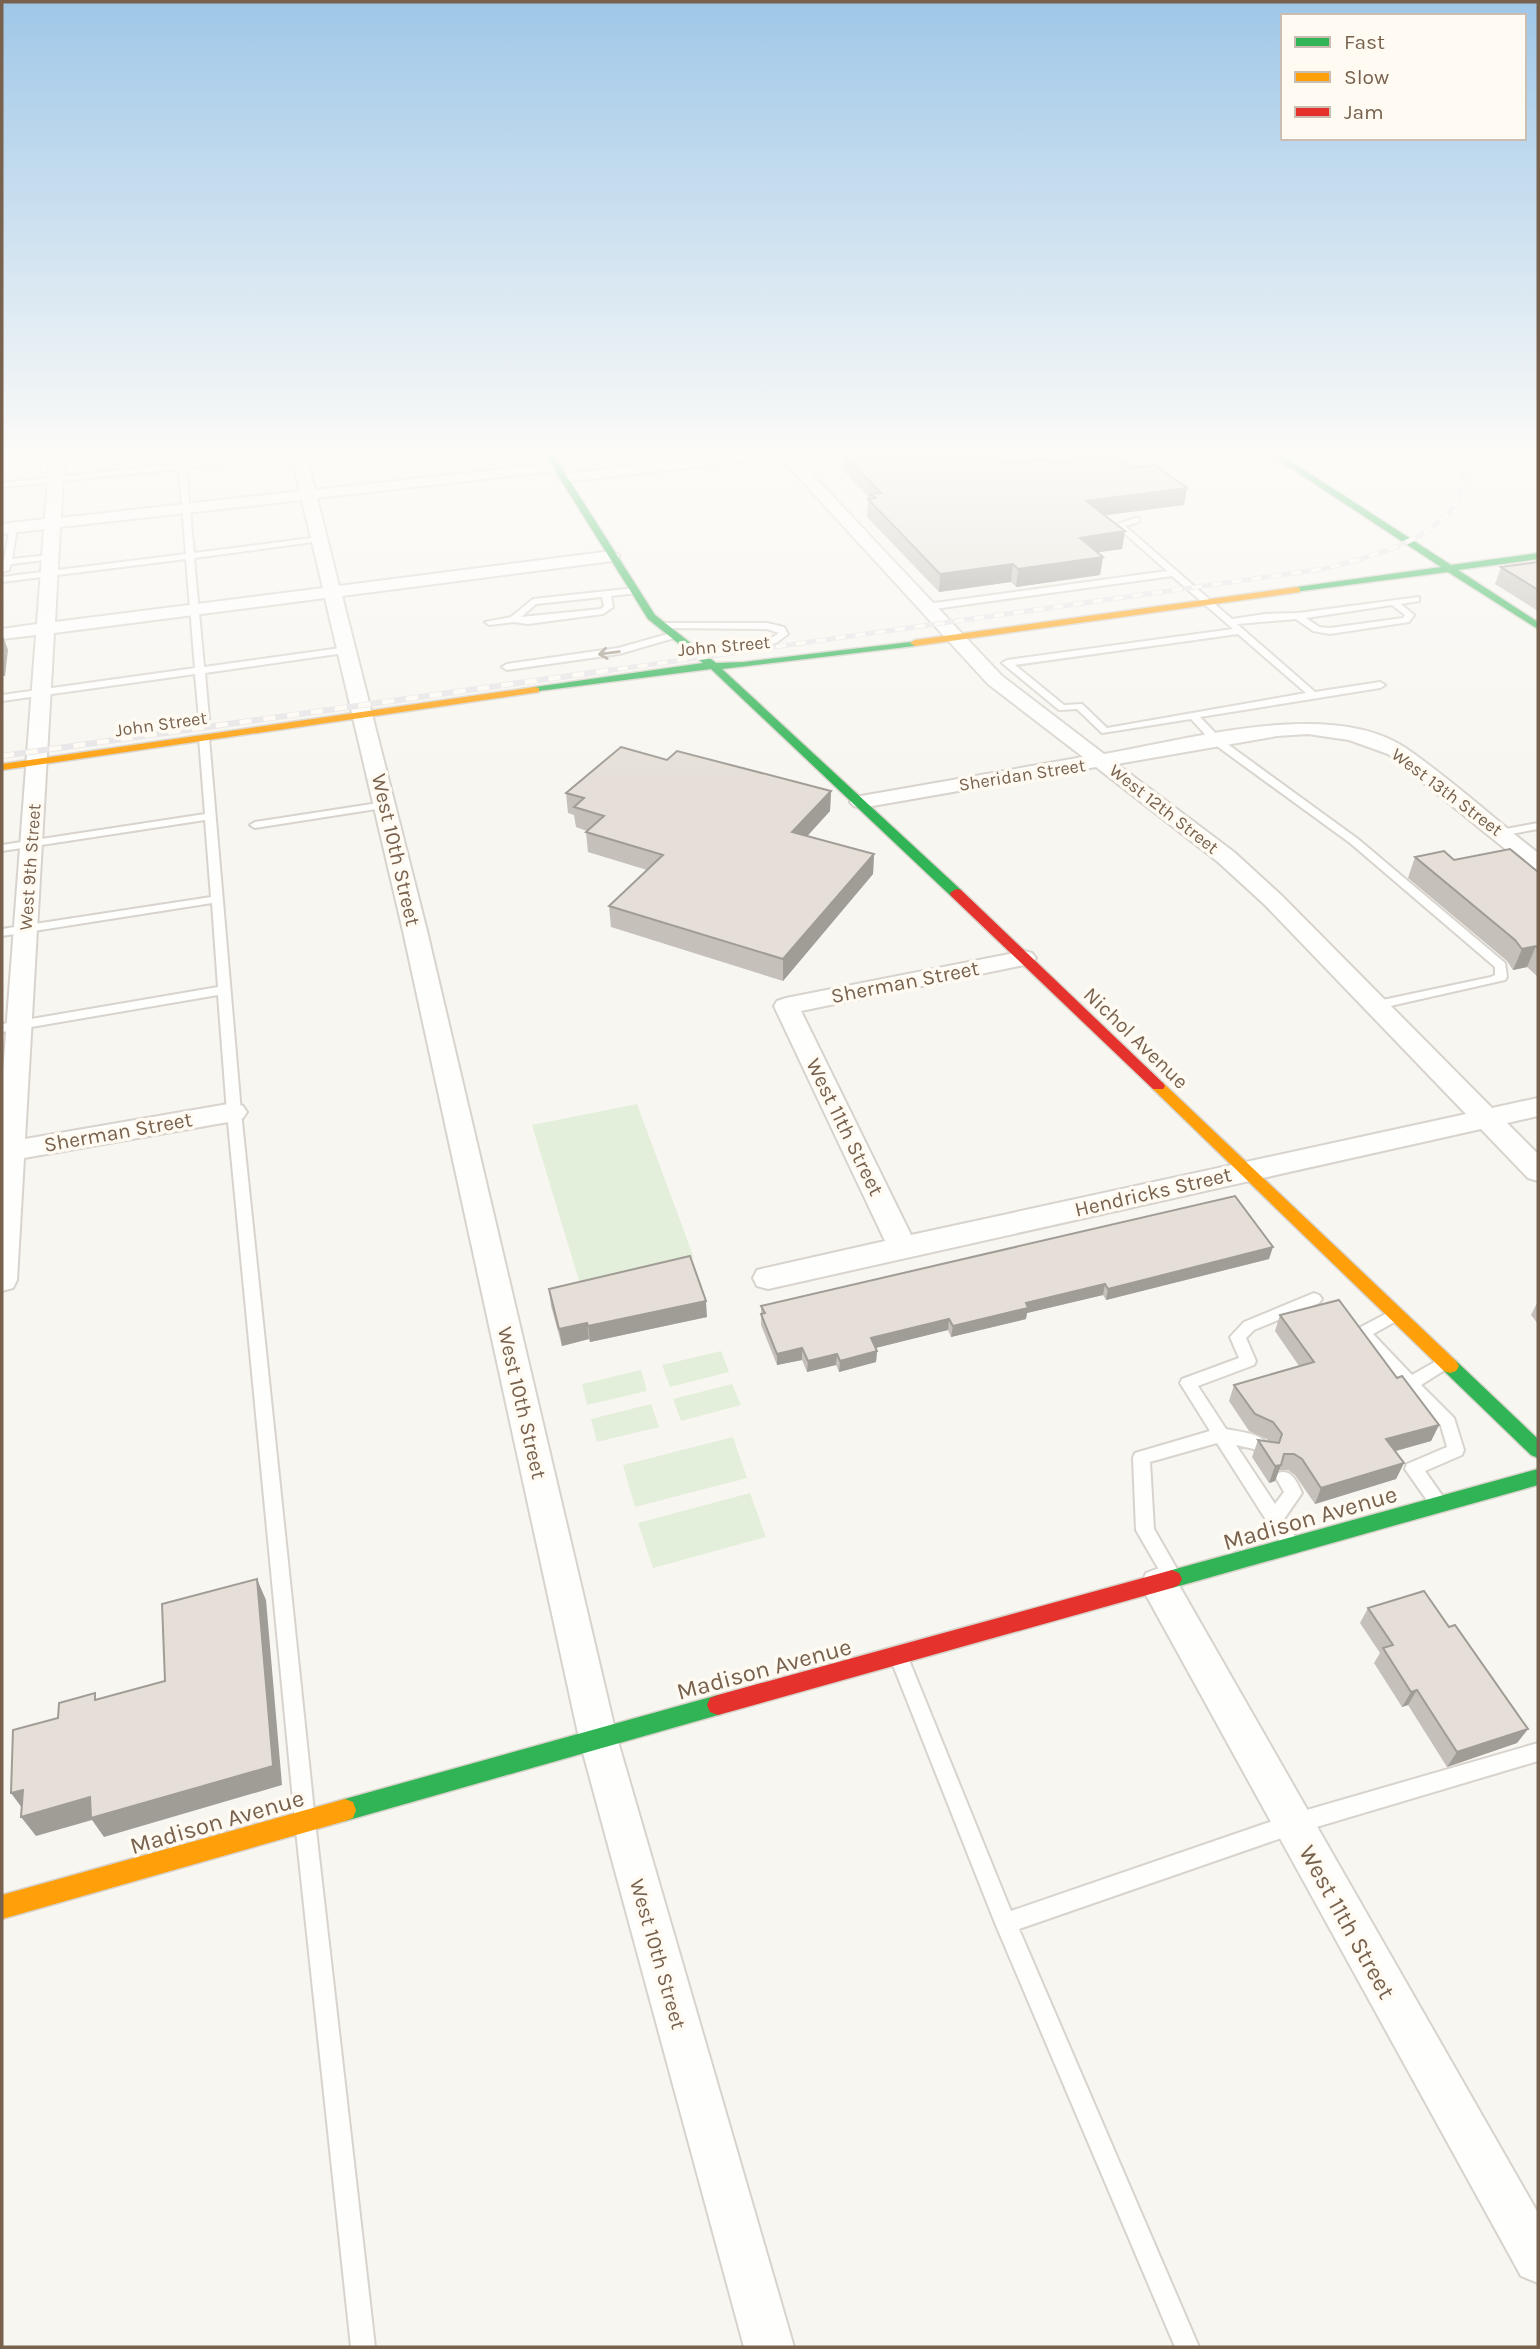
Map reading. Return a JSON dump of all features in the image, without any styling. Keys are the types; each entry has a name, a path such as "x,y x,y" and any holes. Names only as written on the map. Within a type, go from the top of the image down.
{"street":[{"name":"West 9th Street","path":"2,1280 10,1026 26,929 50,563"},
{"name":"West 10th Street","path":"326,563 385,805 598,1738 769,2347"},
{"path":"2,634 561,563"},
{"path":"616,563 651,617 705,659"},
{"name":"West 12th Street","path":"885,563 995,680 1104,762 1255,883 1538,1171"},
{"path":"1440,563 1538,626"},
{"name":"John Street","path":"2,767 691,667 705,659 744,665 1493,563"},
{"name":"Nichol Avenue","path":"705,659 861,802 1538,1450"},
{"name":"Sheridan Street","path":"861,802 1285,729 1325,729 1348,733"},
{"name":"West 13th Street","path":"1348,733 1395,750 1538,864"},
{"name":"Sherman Street","path":"786,1006 1024,958"},
{"name":"West 11th Street","path":"786,1006 903,1248"},
{"name":"Hendricks Street","path":"768,1278 1538,1107"},
{"name":"Sherman Street","path":"6,1151 234,1112"},
{"name":"Madison Avenue","path":"2,1907 1538,1477"},
{"name":"West 11th Street","path":"1167,1582 1293,1824 1538,2259"}],"lane":[{"path":"4,566 93,563"},
{"path":"191,563 204,719"},
{"path":"1162,563 1313,695"},
{"path":"2,580 50,566"},
{"path":"926,607 1174,573"},
{"path":"514,619 533,602 635,590"},
{"path":"489,622 514,619 528,621 603,611 609,607 606,594"},
{"path":"1229,622 1298,616 1416,599"},
{"path":"1298,616 1316,629 1331,631 1406,620 1410,615 1394,603"},
{"path":"507,667 619,651 669,630 768,626 780,629 784,634 773,641 705,659"},
{"path":"1239,631 1007,663 1062,708 1079,706 1105,731 1380,685"},
{"path":"2,698 348,650"},
{"path":"1193,716 1218,742 1354,841 1501,966 1501,976 1495,980 1377,1005"},
{"path":"204,738 234,1112 305,1821 363,2347"},
{"path":"255,825 385,805"},
{"path":"2,848 211,816"},
{"path":"1500,833 1538,826"},
{"path":"2,933 217,899"},
{"path":"10,1026 225,990"},
{"path":"1292,1547 1188,1382 1248,1361 1238,1337 1248,1326 1314,1299"},
{"path":"1396,1315 1362,1333 1448,1423 1456,1450 1413,1469 1440,1505"},
{"path":"1410,1384 1446,1362"},
{"path":"1167,1582 1146,1530 1141,1458 1221,1435 1259,1443 1266,1452"},
{"path":"1274,1518 1294,1493 1284,1478"},
{"path":"898,1656 1006,1923 1187,2347"},
{"path":"1006,1923 1293,1824 1538,1752"}],"green space":[{"path":"637,1104 694,1258 580,1284 532,1125"},
{"path":"721,1351 729,1372 670,1387 662,1365"},
{"path":"641,1370 647,1391 587,1405 582,1384"},
{"path":"732,1384 741,1405 681,1421 673,1399"},
{"path":"651,1404 659,1427 597,1442 591,1419"},
{"path":"733,1437 747,1478 635,1507 623,1465"},
{"path":"750,1493 766,1537 653,1568 638,1523"}],"building":[{"path":"929,563 1063,563 1018,569 1013,564 940,574"},
{"path":"1538,563 1538,590 1501,567"},
{"path":"621,747 667,760 677,751 831,791 792,832 874,854 783,959 609,906 663,855 586,832 604,816 574,807 584,798 566,793"},
{"path":"1510,849 1538,872 1538,948 1536,946 1522,949 1515,940 1415,857 1444,851 1454,860"},
{"path":"1235,1196 1273,1247 1108,1289 1105,1284 1026,1303 1028,1308 953,1326 949,1319 871,1338 877,1351 840,1361 837,1354 808,1361 802,1348 777,1354 761,1314 765,1313 761,1306"},
{"path":"690,1256 706,1301 588,1326 587,1323 559,1329 549,1289"},
{"path":"1339,1300 1397,1378 1402,1376 1439,1425 1386,1439 1404,1463 1321,1488 1302,1459 1294,1454 1284,1454 1281,1465 1275,1466 1258,1440 1279,1443 1282,1434 1273,1422 1255,1414 1234,1385 1314,1362 1280,1315"},
{"path":"257,1579 273,1766 91,1818 90,1797 21,1817 23,1790 11,1793 13,1730 58,1718 59,1703 95,1693 95,1700 165,1681 162,1604"},
{"path":"1424,1591 1449,1627 1455,1625 1528,1729 1457,1752 1417,1690 1411,1692 1383,1648 1393,1645 1368,1608"}],"railway":[{"path":"598,672 1323,569 1346,563"},
{"path":"2,756 611,670"}],"traffic: fast":[{"path":"617,563 651,617 713,666 956,893"},
{"path":"1441,563 1538,626"},
{"path":"1297,590 1491,563"},
{"path":"535,690 691,667 744,665 915,643"},
{"path":"1450,1366 1538,1450"},
{"path":"1172,1579 1538,1477"},
{"path":"345,1810 718,1705"}],"traffic: slow":[{"path":"915,643 1297,590"},
{"path":"2,767 535,690"},
{"path":"1158,1086 1450,1366"},
{"path":"2,1907 345,1810"}],"traffic: jam":[{"path":"956,893 1158,1086"},
{"path":"718,1705 1172,1579"}]}
